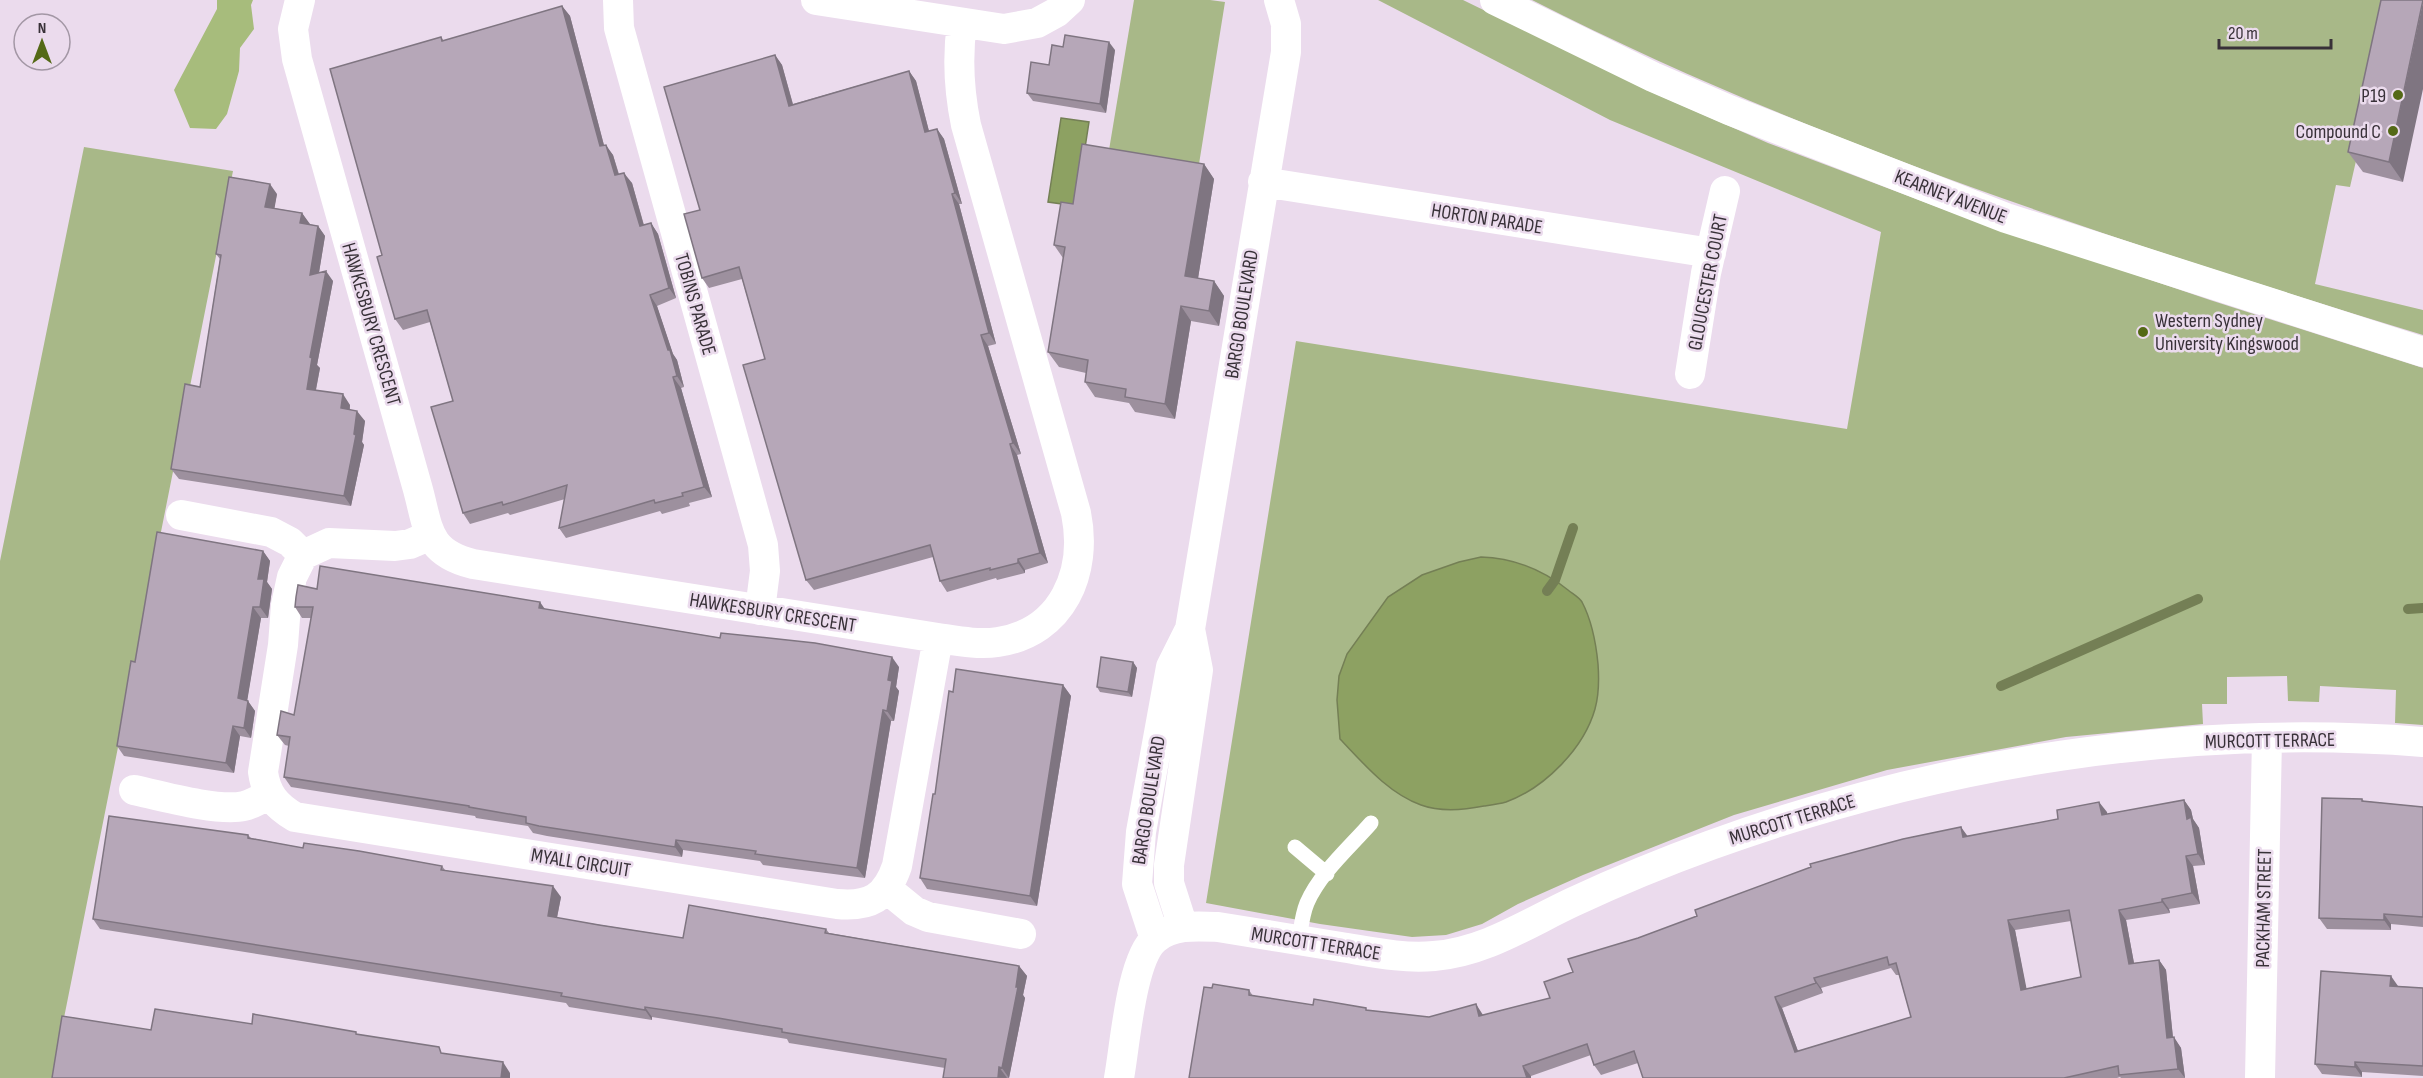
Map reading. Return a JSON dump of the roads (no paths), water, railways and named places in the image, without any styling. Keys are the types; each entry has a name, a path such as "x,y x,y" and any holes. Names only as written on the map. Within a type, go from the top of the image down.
{"street":[{"name":"TOBINS PARADE","path":"618,0 619,28 763,545 765,571 760,610"},
{"path":"816,0 1004,28 1027,26 1047,19 1070,0"},
{"name":"BARGO BOULEVARD","path":"1155,939 1137,884 1141,832 1171,667 1190,629 1286,52 1286,24 1279,0"},
{"name":"KEARNEY AVENUE","path":"1495,0 1729,110 2006,218 2423,352"},
{"name":"HAWKESBURY CRESCENT","path":"298,3 294,29 297,59 435,544 447,555 474,564 967,643 996,642 1015,637 1035,627 1061,604 1068,592 1078,567 1080,544 1076,513 966,125 958,68 962,23"},
{"name":"HORTON PARADE","path":"1263,182 1711,253"},
{"name":"GLOUCESTER COURT","path":"1690,374 1711,253 1725,190"},
{"path":"181,515 271,532 290,543 300,561"},
{"path":"134,790 222,807 254,804 269,794 263,772 283,645 286,605 300,561 329,543 395,546 410,544 431,535"},
{"name":"BARGO BOULEVARD","path":"1183,927 1169,883 1169,865 1198,670 1190,629"},
{"path":"938,638 897,866 886,889 914,911 928,917 1021,934"},
{"name":"MURCOTT TERRACE","path":"1183,927 1218,927 1395,956 1446,955 1492,942 1678,856 1804,813 1922,782 2050,758 2116,749 2267,739 2423,742"},
{"name":"PACKHAM STREET","path":"2260,1078 2267,739"},
{"name":"MYALL CIRCUIT","path":"269,794 284,810 295,817 837,904 868,903 880,896 886,889"},
{"path":"1119,1078 1135,983 1144,955 1155,939 1166,932 1183,927"}],"lane":[{"path":"1299,940 1306,906 1317,886 1371,823"},
{"path":"1296,847 1327,874"}],"waterway":[{"path":"1547,591 1555,580 1573,528"},
{"path":"2001,686 2198,599"},
{"path":"2408,609 2423,608"}],"place":[{"name":"P19","path":"2398,95"},
{"name":"Compound C","path":"2393,131"},
{"name":"Western Sydney University Kingswood","path":"2143,332"}]}
